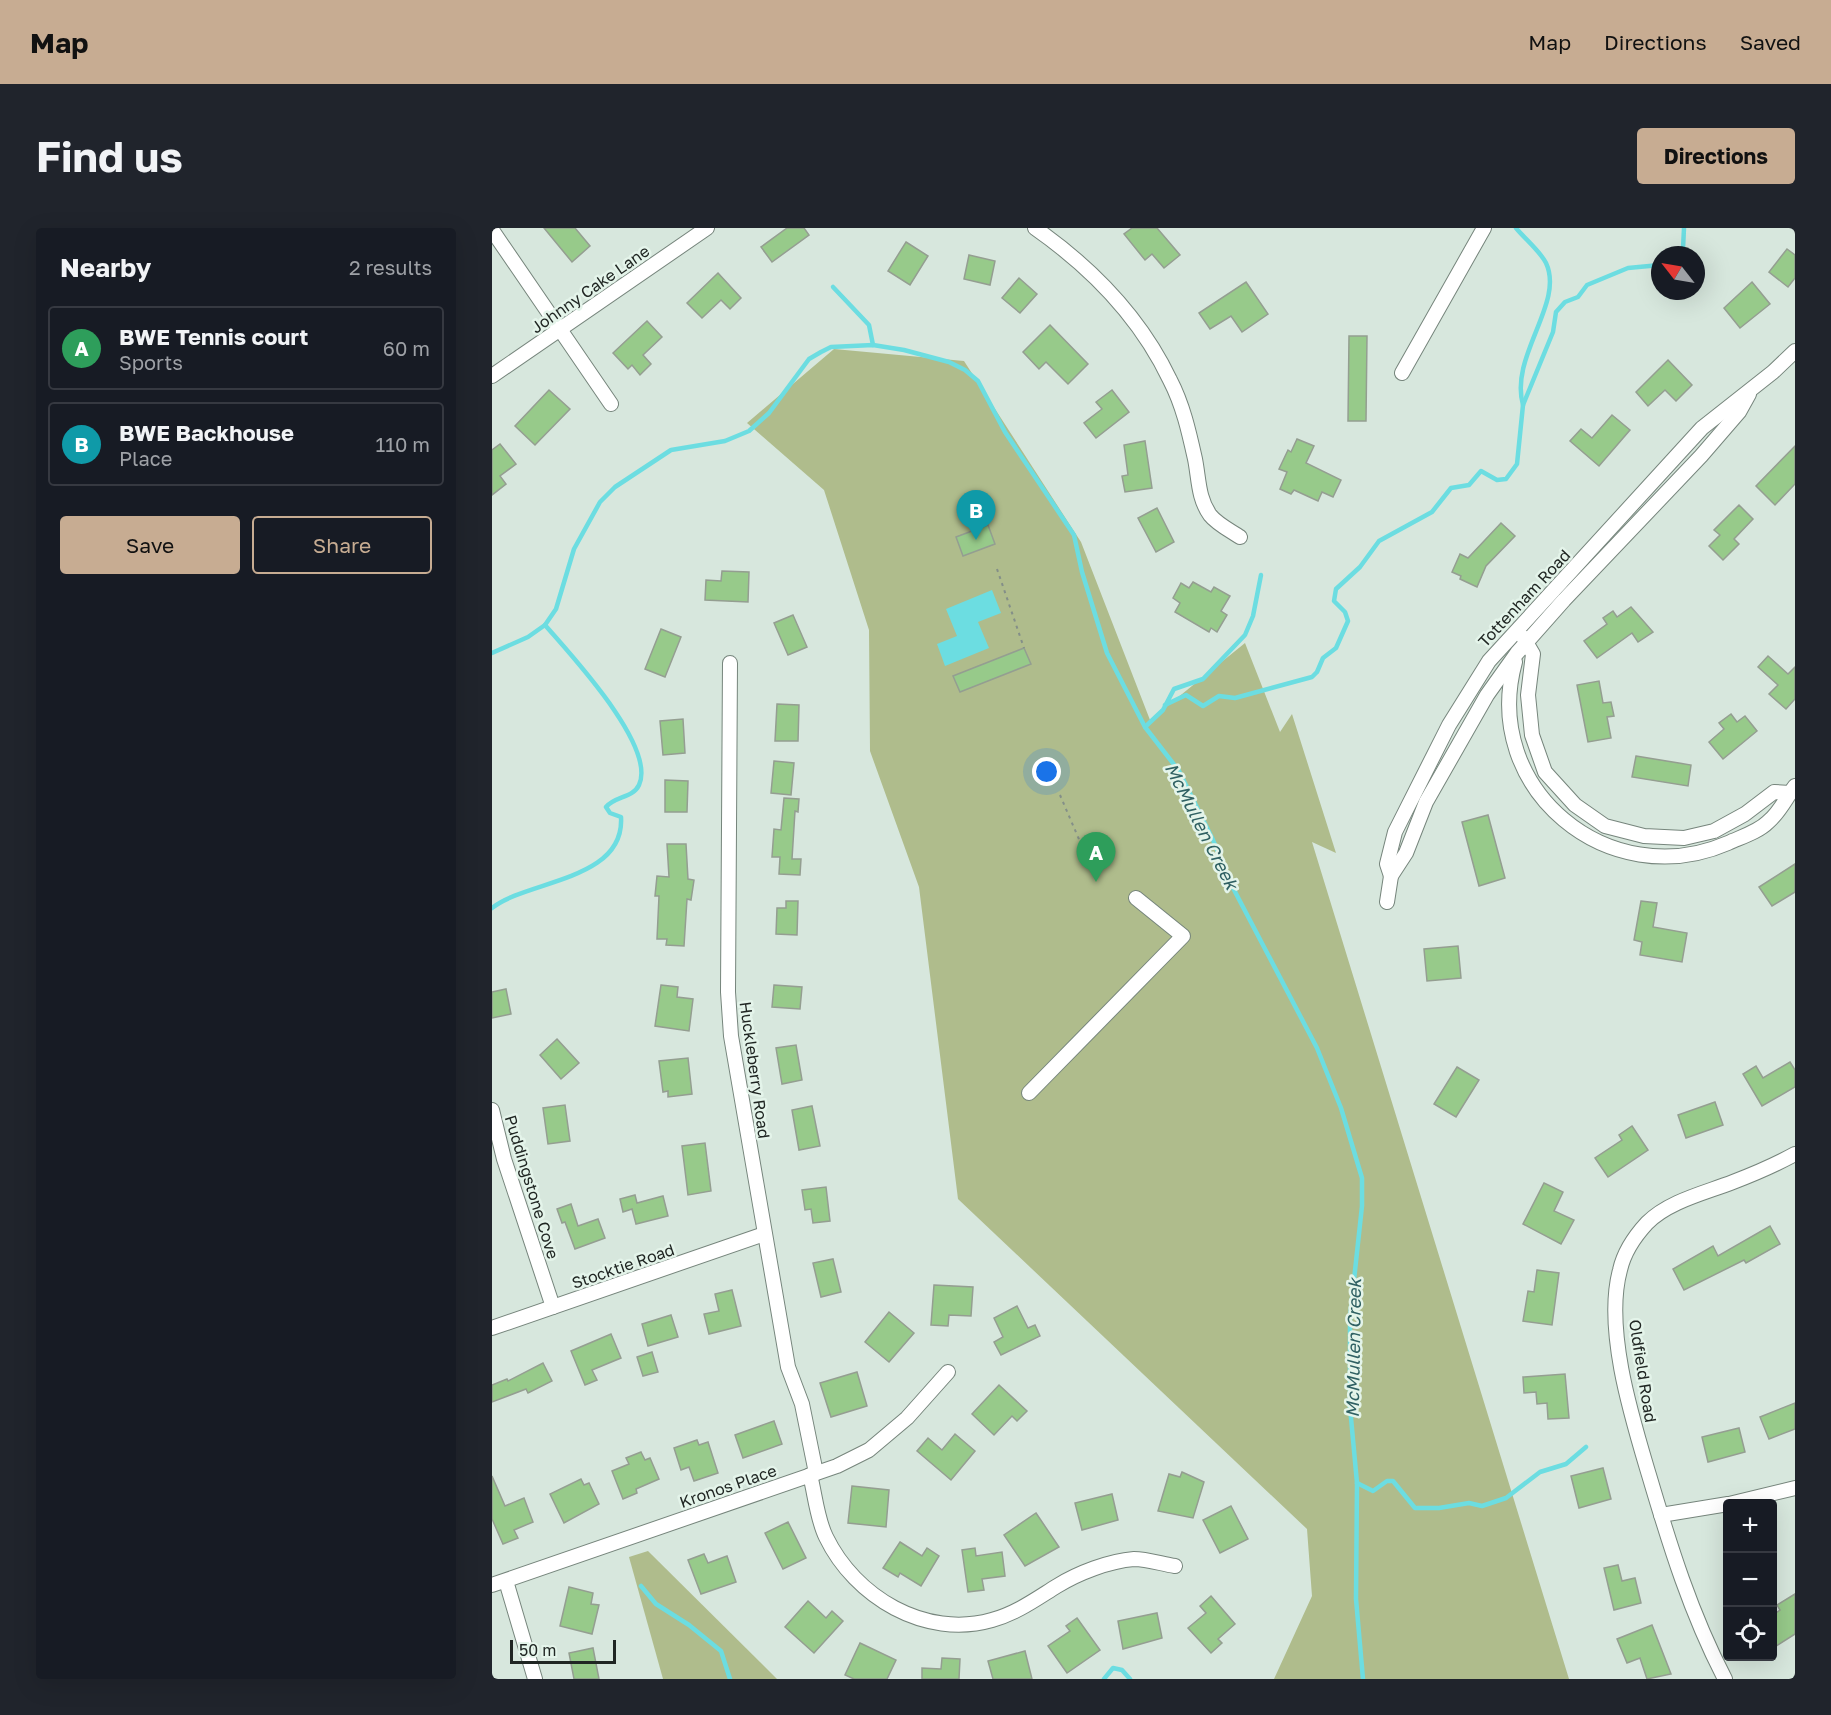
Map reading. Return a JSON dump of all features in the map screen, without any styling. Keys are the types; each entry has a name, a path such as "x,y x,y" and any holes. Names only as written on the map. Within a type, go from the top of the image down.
{"street":[{"name":"Johnny Cake Lane","path":"492,376 707,228"},
{"path":"1035,228 1073,256 1109,291 1155,350 1171,381 1189,430 1202,501 1211,517 1240,537"},
{"path":"1402,373 1484,228"},
{"path":"492,230 611,404"},
{"name":"Tottenham Road","path":"1391,876 1387,864 1401,821 1449,725 1488,661 1702,428 1795,351"},
{"name":"Tottenham Road","path":"1387,902 1391,876 1406,853 1426,802 1488,694 1517,654 1739,412 1753,387"},
{"path":"1512,634 1528,642 1533,654 1528,695 1532,735 1545,772 1575,805 1605,826 1644,836 1684,838 1714,831 1745,814 1774,792 1792,789"},
{"path":"1512,634 1517,654 1509,683 1509,708 1514,747 1533,788 1567,824 1592,840 1655,856 1695,854 1719,847 1768,823 1782,807 1792,789"},
{"name":"Huckleberry Road","path":"730,663 728,992 731,1036 788,1367 802,1404 825,1534 843,1565 874,1598 926,1619 965,1624 992,1620 1026,1607 1059,1584 1099,1567 1135,1559 1175,1566"},
{"path":"1029,1093 1183,936 1136,898"},
{"name":"Puddingstone Cove","path":"492,1110 504,1160 553,1307"},
{"name":"Oldfield Road","path":"1725,1679 1690,1604 1627,1398 1620,1351 1617,1286 1625,1256 1640,1231 1664,1211 1795,1154"},
{"name":"Stocktie Road","path":"492,1328 764,1234"},
{"name":"Kronos Place","path":"492,1585 813,1474 869,1450 906,1418 948,1372"},
{"path":"1749,1499 1795,1488"},
{"path":"1661,1515 1723,1505"},
{"path":"506,1581 535,1679"}],"path":[{"path":"997,569 1024,648"},
{"path":"1060,795 1081,844"}],"green space":[{"path":"834,349 964,361 1081,542 1150,720 1245,643 1280,732 1292,714 1336,853 1312,842 1569,1679 1274,1679 1312,1596 1307,1529 958,1199 919,887 870,751 869,630 824,490 747,423"},
{"path":"648,1551 777,1679 663,1679 629,1557"}],"water":[{"path":"992,590 1001,613 978,622 989,648 945,666 937,644 957,636 946,609"}],"building":[{"path":"544,228 575,228 590,246 572,262"},
{"path":"787,228 804,228 809,235 772,262 761,247"},
{"path":"1132,228 1157,228 1180,255 1164,268 1152,254 1145,260 1124,234"},
{"path":"906,242 928,256 910,285 888,271"},
{"path":"1787,249 1795,255 1795,278 1788,287 1769,272"},
{"path":"969,255 995,261 990,285 964,279"},
{"path":"718,273 741,298 730,309 721,300 702,318 687,303"},
{"path":"1019,278 1037,294 1020,313 1002,298"},
{"path":"1246,282 1268,314 1242,332 1231,316 1210,329 1199,313"},
{"path":"1752,282 1770,304 1740,328 1724,308"},
{"path":"647,321 662,337 643,355 651,364 640,375 632,365 628,369 613,353"},
{"path":"1050,325 1088,364 1068,384 1046,362 1039,369 1023,352"},
{"path":"1349,336 1367,336 1366,421 1348,421"},
{"path":"1668,360 1692,385 1676,401 1665,390 1648,406 1636,392"},
{"path":"549,390 570,409 535,445 515,426"},
{"path":"1112,390 1129,412 1096,438 1084,423 1102,409 1096,402"},
{"path":"1612,415 1630,430 1599,466 1570,441 1581,429 1592,438"},
{"path":"1297,439 1314,446 1306,463 1341,480 1333,497 1322,492 1318,501 1294,490 1291,494 1280,489 1287,472 1279,469 1288,450 1291,452"},
{"path":"1145,441 1152,488 1125,492 1122,476 1128,475 1124,445"},
{"path":"500,444 516,464 500,476 506,484 492,495 492,450"},
{"path":"1795,446 1795,484 1775,505 1756,486"},
{"path":"1739,505 1753,519 1734,539 1739,544 1723,560 1709,546 1720,535 1714,530"},
{"path":"1157,508 1174,542 1156,552 1138,518"},
{"path":"1501,523 1515,536 1486,566 1477,587 1460,579 1461,576 1452,572 1460,554 1468,558"},
{"path":"988,525 995,544 963,556 956,537"},
{"path":"722,571 749,572 748,602 705,600 706,580 721,581"},
{"path":"1193,582 1211,592 1214,587 1230,596 1221,611 1227,615 1217,632 1211,628 1209,632 1175,612 1180,603 1173,598 1181,583 1189,588"},
{"path":"1631,607 1653,632 1638,642 1632,633 1597,658 1584,641 1607,624 1603,618 1613,611 1617,617"},
{"path":"793,615 807,647 788,655 774,623"},
{"path":"661,629 681,637 665,677 645,669"},
{"path":"1024,648 1031,664 960,692 953,676"},
{"path":"1768,656 1788,674 1795,667 1795,699 1786,709 1769,694 1778,685 1758,667"},
{"path":"1599,681 1603,703 1611,702 1614,716 1607,717 1611,738 1588,742 1577,685"},
{"path":"777,704 799,705 798,741 775,741"},
{"path":"1731,714 1737,722 1745,716 1757,731 1723,759 1709,742 1724,729 1719,723"},
{"path":"683,719 685,753 663,755 660,721"},
{"path":"1636,756 1691,765 1688,786 1632,777"},
{"path":"774,761 794,763 791,795 771,793"},
{"path":"665,780 688,781 687,812 665,812"},
{"path":"784,798 799,799 798,812 795,811 792,859 801,859 800,875 779,874 780,857 772,857 774,829 781,830"},
{"path":"1488,815 1505,878 1479,886 1462,822"},
{"path":"667,844 686,844 688,879 694,880 691,900 687,899 684,946 666,945 667,939 657,939 659,896 655,896 657,876 669,877"},
{"path":"1795,864 1795,892 1772,906 1759,887"},
{"path":"786,901 798,901 797,935 776,934 777,908 786,908"},
{"path":"1641,901 1657,903 1653,927 1687,933 1682,962 1640,955 1642,942 1634,940"},
{"path":"1458,946 1461,978 1427,981 1424,949"},
{"path":"661,985 678,987 677,997 693,999 689,1031 655,1026"},
{"path":"774,985 802,987 800,1009 772,1007"},
{"path":"506,989 511,1014 492,1018 492,992"},
{"path":"557,1039 579,1063 561,1079 540,1055"},
{"path":"796,1045 802,1080 782,1084 776,1048"},
{"path":"688,1058 692,1094 668,1097 668,1091 663,1092 659,1061"},
{"path":"1790,1062 1795,1070 1795,1087 1762,1106 1743,1074 1756,1066 1763,1078"},
{"path":"1457,1067 1479,1080 1456,1117 1434,1104"},
{"path":"1715,1102 1723,1125 1686,1138 1678,1115"},
{"path":"565,1105 570,1141 548,1144 543,1108"},
{"path":"812,1106 820,1146 799,1150 792,1110"},
{"path":"1632,1126 1648,1150 1608,1177 1595,1158 1622,1140 1619,1135"},
{"path":"705,1143 711,1191 688,1195 682,1146"},
{"path":"1544,1183 1563,1192 1554,1211 1574,1220 1561,1244 1523,1224"},
{"path":"826,1187 830,1221 813,1223 811,1209 805,1210 802,1190"},
{"path":"635,1195 637,1203 663,1196 668,1216 636,1224 632,1209 623,1212 620,1199"},
{"path":"571,1204 578,1226 598,1219 605,1238 575,1249 565,1222 562,1223 557,1209"},
{"path":"1770,1226 1780,1244 1746,1263 1744,1260 1684,1290 1673,1269 1713,1246 1718,1256"},
{"path":"833,1259 841,1292 821,1297 813,1263"},
{"path":"1537,1270 1559,1273 1552,1325 1523,1321 1528,1291 1534,1292"},
{"path":"934,1285 973,1287 971,1316 949,1315 948,1326 931,1325"},
{"path":"732,1290 741,1326 709,1334 704,1314 719,1311 715,1294"},
{"path":"1017,1306 1028,1328 1035,1325 1040,1336 1001,1355 994,1342 1003,1337 994,1318"},
{"path":"889,1312 914,1333 889,1362 865,1342"},
{"path":"671,1315 678,1337 648,1346 642,1324"},
{"path":"611,1334 621,1358 592,1370 597,1380 585,1385 571,1351"},
{"path":"652,1352 658,1372 643,1376 637,1357"},
{"path":"543,1363 552,1381 528,1393 526,1389 492,1402 492,1385 507,1379 508,1381"},
{"path":"857,1372 867,1406 831,1417 820,1383"},
{"path":"1565,1374 1569,1418 1548,1419 1547,1403 1537,1404 1536,1392 1524,1393 1523,1377"},
{"path":"999,1385 1027,1411 1017,1421 1012,1416 994,1435 972,1414"},
{"path":"1795,1403 1795,1429 1769,1439 1760,1417"},
{"path":"774,1421 782,1444 743,1458 735,1435"},
{"path":"1739,1428 1745,1452 1708,1462 1702,1437"},
{"path":"955,1434 975,1451 951,1480 917,1451 928,1438 942,1450"},
{"path":"697,1440 699,1445 708,1442 718,1473 694,1481 689,1467 681,1470 674,1448"},
{"path":"641,1452 645,1460 650,1458 659,1479 636,1489 637,1493 623,1499 612,1471 629,1464 626,1458"},
{"path":"1603,1468 1611,1499 1579,1508 1571,1476"},
{"path":"1182,1472 1204,1482 1193,1518 1158,1511 1169,1474 1180,1477"},
{"path":"492,1476 505,1506 524,1498 533,1522 514,1530 518,1538 503,1544 492,1519"},
{"path":"581,1479 584,1485 589,1483 599,1504 564,1523 550,1494"},
{"path":"852,1486 889,1490 886,1527 848,1523"},
{"path":"1112,1494 1118,1520 1082,1530 1075,1503"},
{"path":"1231,1506 1248,1539 1220,1553 1203,1520"},
{"path":"1036,1513 1059,1547 1025,1566 1004,1535"},
{"path":"788,1522 806,1558 783,1569 765,1533"},
{"path":"900,1542 922,1556 927,1548 939,1556 921,1586 900,1573 898,1577 883,1568"},
{"path":"975,1548 976,1556 1002,1552 1005,1576 982,1579 984,1590 968,1592 962,1550"},
{"path":"704,1554 708,1563 727,1556 736,1582 701,1594 688,1560"},
{"path":"1618,1565 1622,1581 1635,1578 1641,1603 1614,1610 1604,1568"},
{"path":"569,1587 593,1593 591,1604 599,1605 592,1634 560,1626"},
{"path":"1795,1594 1795,1634 1777,1645 1777,1612 1780,1610 1777,1605"},
{"path":"1211,1596 1235,1624 1218,1639 1222,1643 1211,1653 1188,1628 1206,1613 1200,1606"},
{"path":"808,1601 826,1618 832,1611 843,1621 814,1653 785,1627"},
{"path":"1157,1613 1162,1638 1123,1649 1118,1621"},
{"path":"1077,1618 1100,1650 1067,1673 1048,1646 1070,1631 1066,1626"},
{"path":"1652,1625 1671,1674 1647,1679 1640,1658 1627,1663 1617,1639"},
{"path":"860,1643 896,1660 887,1679 854,1679 845,1675"},
{"path":"593,1648 599,1679 574,1679 569,1653"},
{"path":"1025,1651 1032,1679 993,1679 988,1661"},
{"path":"942,1658 960,1659 959,1679 922,1679 922,1668 941,1669"}],"waterway":[{"path":"1516,228 1546,263 1550,279 1543,313 1523,368 1521,386 1523,405"},
{"path":"1683,246 1684,228"},
{"path":"1165,705 1186,695 1203,706 1219,696 1235,698 1312,677 1317,672 1323,658 1336,648 1348,621 1345,612 1334,601 1336,589 1360,567 1379,541 1432,512 1451,488 1469,485 1481,471 1497,480 1506,479 1517,464 1523,405 1553,332 1556,312 1565,302 1578,297 1587,285 1628,268 1651,266"},
{"path":"833,287 869,325 873,345"},
{"name":"McMullen Creek","path":"492,653 528,637 545,625 556,609 574,549 600,502 615,487 671,450 725,441 749,431 769,413 809,359 821,352 831,347 873,345 904,350 949,362 965,370 978,381 1005,432 1074,535 1082,572 1107,653 1145,727 1179,771 1213,840 1232,886 1317,1048 1341,1108 1362,1178 1362,1206 1350,1317 1350,1407 1357,1483 1356,1599 1363,1679"},
{"path":"1145,727 1163,710 1174,689 1203,679 1245,635 1253,616 1261,575"},
{"path":"492,908 527,891 591,867 607,854 618,838 621,817 610,813 606,807 633,792 639,785 641,768 635,747 623,725 608,701 545,625"},
{"path":"1357,1483 1373,1491 1387,1481 1393,1481 1415,1508 1439,1508 1469,1503 1482,1506 1506,1498 1540,1472 1566,1464 1586,1447"},
{"path":"641,1586 656,1604 689,1625 721,1651 730,1679"},
{"path":"1104,1679 1113,1668 1122,1670 1130,1679"}],"place":[{"name":"BWE Backhouse","path":"976,540"},
{"name":"BWE Tennis court","path":"1096,882"}]}
